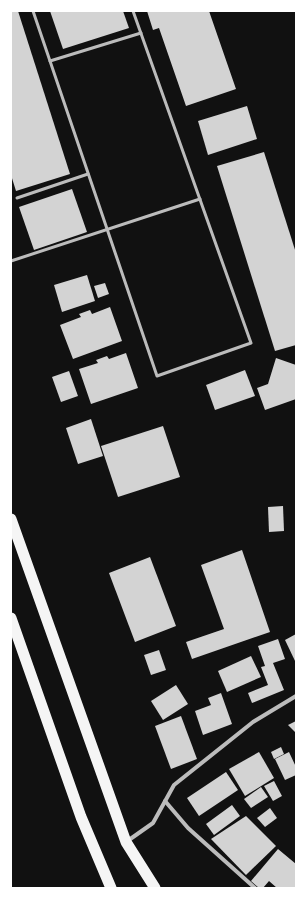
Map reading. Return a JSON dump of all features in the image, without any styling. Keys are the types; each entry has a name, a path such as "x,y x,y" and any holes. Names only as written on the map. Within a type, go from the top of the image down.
{"highway":[{"path":"11,519 126,842 155,888"},
{"path":"11,618 80,817 111,888"}],"street":[{"path":"126,842 153,823 174,785 253,722 296,696"},
{"path":"165,801 188,828 255,888"}],"lane":[{"path":"33,11 157,376 252,343 133,11"},
{"path":"50,61 141,33"},
{"path":"17,198 88,174"},
{"path":"11,261 200,199"}],"building":[{"path":"11,11 18,11 70,174 16,191 11,175"},
{"path":"50,11 123,11 129,28 63,49"},
{"path":"147,11 209,11 236,89 186,106 159,28 153,30"},
{"path":"247,106 257,139 208,155 198,121"},
{"path":"264,152 296,253 296,345 275,351 217,166"},
{"path":"72,189 87,232 34,250 19,207"},
{"path":"87,275 95,301 62,312 54,285"},
{"path":"105,283 109,294 98,298 94,286"},
{"path":"110,307 122,341 73,359 60,325 81,317 79,314 90,310 92,314"},
{"path":"126,353 138,388 91,404 79,369 98,363 96,360 107,356 109,359"},
{"path":"276,358 296,365 296,399 265,410 257,388 268,384"},
{"path":"245,370 255,396 215,410 206,385"},
{"path":"69,371 78,396 61,402 52,377"},
{"path":"91,419 103,456 78,464 66,428"},
{"path":"163,426 180,477 118,497 101,446"},
{"path":"283,506 284,531 269,532 268,507"},
{"path":"242,550 270,632 192,659 186,642 224,629 201,565"},
{"path":"150,557 176,626 135,642 109,573"},
{"path":"296,634 296,663 285,640"},
{"path":"278,639 285,659 273,663 284,690 252,703 248,693 268,685 261,667 265,666 258,646"},
{"path":"159,650 166,670 151,675 144,655"},
{"path":"251,656 261,677 227,692 218,671"},
{"path":"176,685 188,704 163,720 151,701"},
{"path":"221,693 232,724 203,735 195,711 211,705 208,698"},
{"path":"181,716 197,759 171,769 155,726"},
{"path":"296,721 296,733 288,725"},
{"path":"281,747 284,754 274,759 271,752"},
{"path":"259,752 274,778 245,796 229,769"},
{"path":"289,752 296,767 296,775 285,780 275,759"},
{"path":"226,772 238,790 199,816 187,798"},
{"path":"274,781 282,796 273,801 264,786"},
{"path":"261,787 268,797 251,808 244,799"},
{"path":"232,805 240,816 214,835 206,824"},
{"path":"270,808 277,818 265,827 257,818"},
{"path":"246,816 276,846 246,875 211,839"},
{"path":"278,849 296,864 296,888 277,888 269,881 263,888 259,888 251,881"}]}
